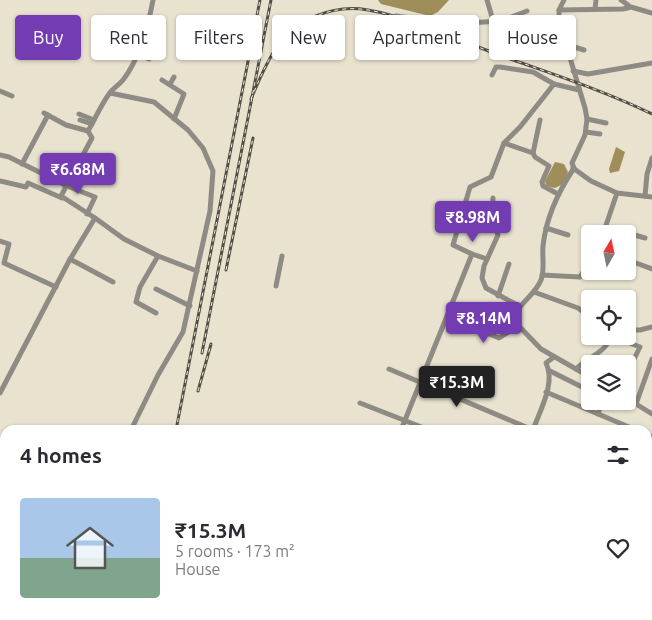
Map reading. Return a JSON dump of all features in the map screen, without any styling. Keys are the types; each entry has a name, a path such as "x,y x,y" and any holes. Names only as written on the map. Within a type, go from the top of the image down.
{"street":[{"path":"149,15 153,0"},
{"path":"488,0 492,15"},
{"path":"595,9 596,0"},
{"path":"621,0 628,5 627,8"},
{"path":"560,15 564,1"},
{"path":"560,10 627,8 652,13"},
{"path":"515,15 527,11"},
{"path":"576,48 584,50"},
{"path":"88,131 110,92 123,79 134,60"},
{"path":"569,60 586,119 586,132 572,163 573,168 558,194 546,228 542,276 534,292 519,306 514,321 541,349 581,372"},
{"path":"573,71 588,74 652,63"},
{"path":"492,75 496,67 500,66 533,72 554,84 579,90"},
{"path":"170,84 174,77"},
{"path":"162,80 184,94 174,119"},
{"path":"487,259 453,245 470,187 491,177 504,143 520,127 554,84"},
{"path":"0,91 12,96"},
{"path":"110,92 154,102 188,130 203,148 213,171 210,211 183,332 158,375 133,425"},
{"path":"22,164 46,114 66,125 88,131 92,138 85,155 61,196 63,199"},
{"path":"79,116 93,122"},
{"path":"586,119 606,123"},
{"path":"540,120 533,152 535,157 549,166 542,182 543,186 558,194"},
{"path":"586,132 600,134"},
{"path":"504,143 533,152"},
{"path":"0,155 95,197 87,214"},
{"path":"85,155 106,167"},
{"path":"645,196 647,174 652,158"},
{"path":"573,168 590,181 617,193 652,197"},
{"path":"0,180 26,187 28,183 39,186 95,218 124,239 158,256 197,271"},
{"path":"608,225 617,193"},
{"path":"492,198 492,215 498,235 487,259 482,278 486,288 519,306"},
{"path":"0,393 70,260 95,218"},
{"path":"546,228 568,235"},
{"path":"636,235 645,238"},
{"path":"0,241 10,244 4,263 56,287"},
{"path":"404,425 472,254"},
{"path":"156,313 136,302 140,287 158,256"},
{"path":"276,286 282,256"},
{"path":"70,260 113,282"},
{"path":"636,263 652,269"},
{"path":"498,296 509,264"},
{"path":"542,276 581,276"},
{"path":"156,289 190,306"},
{"path":"534,292 581,310"},
{"path":"448,317 499,338 518,326"},
{"path":"636,330 652,327"},
{"path":"576,369 585,359 601,351 605,345"},
{"path":"634,345 640,347 636,355"},
{"path":"554,357 546,363 550,371 581,386"},
{"path":"652,361 636,404 652,414"},
{"path":"389,369 521,425"},
{"path":"535,425 546,392 550,371"},
{"path":"546,392 624,425"},
{"path":"360,402 417,425"},
{"path":"598,414 599,410"}],"shaded area":[{"path":"378,0 449,0 438,12 432,15 381,4"},
{"path":"616,147 625,152 619,171 610,173 609,169"},
{"path":"555,162 564,164 568,172 563,184 555,188 546,186 545,181"}],"railway":[{"path":"177,425 260,0"},
{"path":"202,353 271,0"},
{"path":"251,99 268,61 292,30 316,16 335,10 355,9 382,13 428,27 591,88 652,114"},
{"path":"226,270 253,138"},
{"path":"198,391 211,344"}]}
